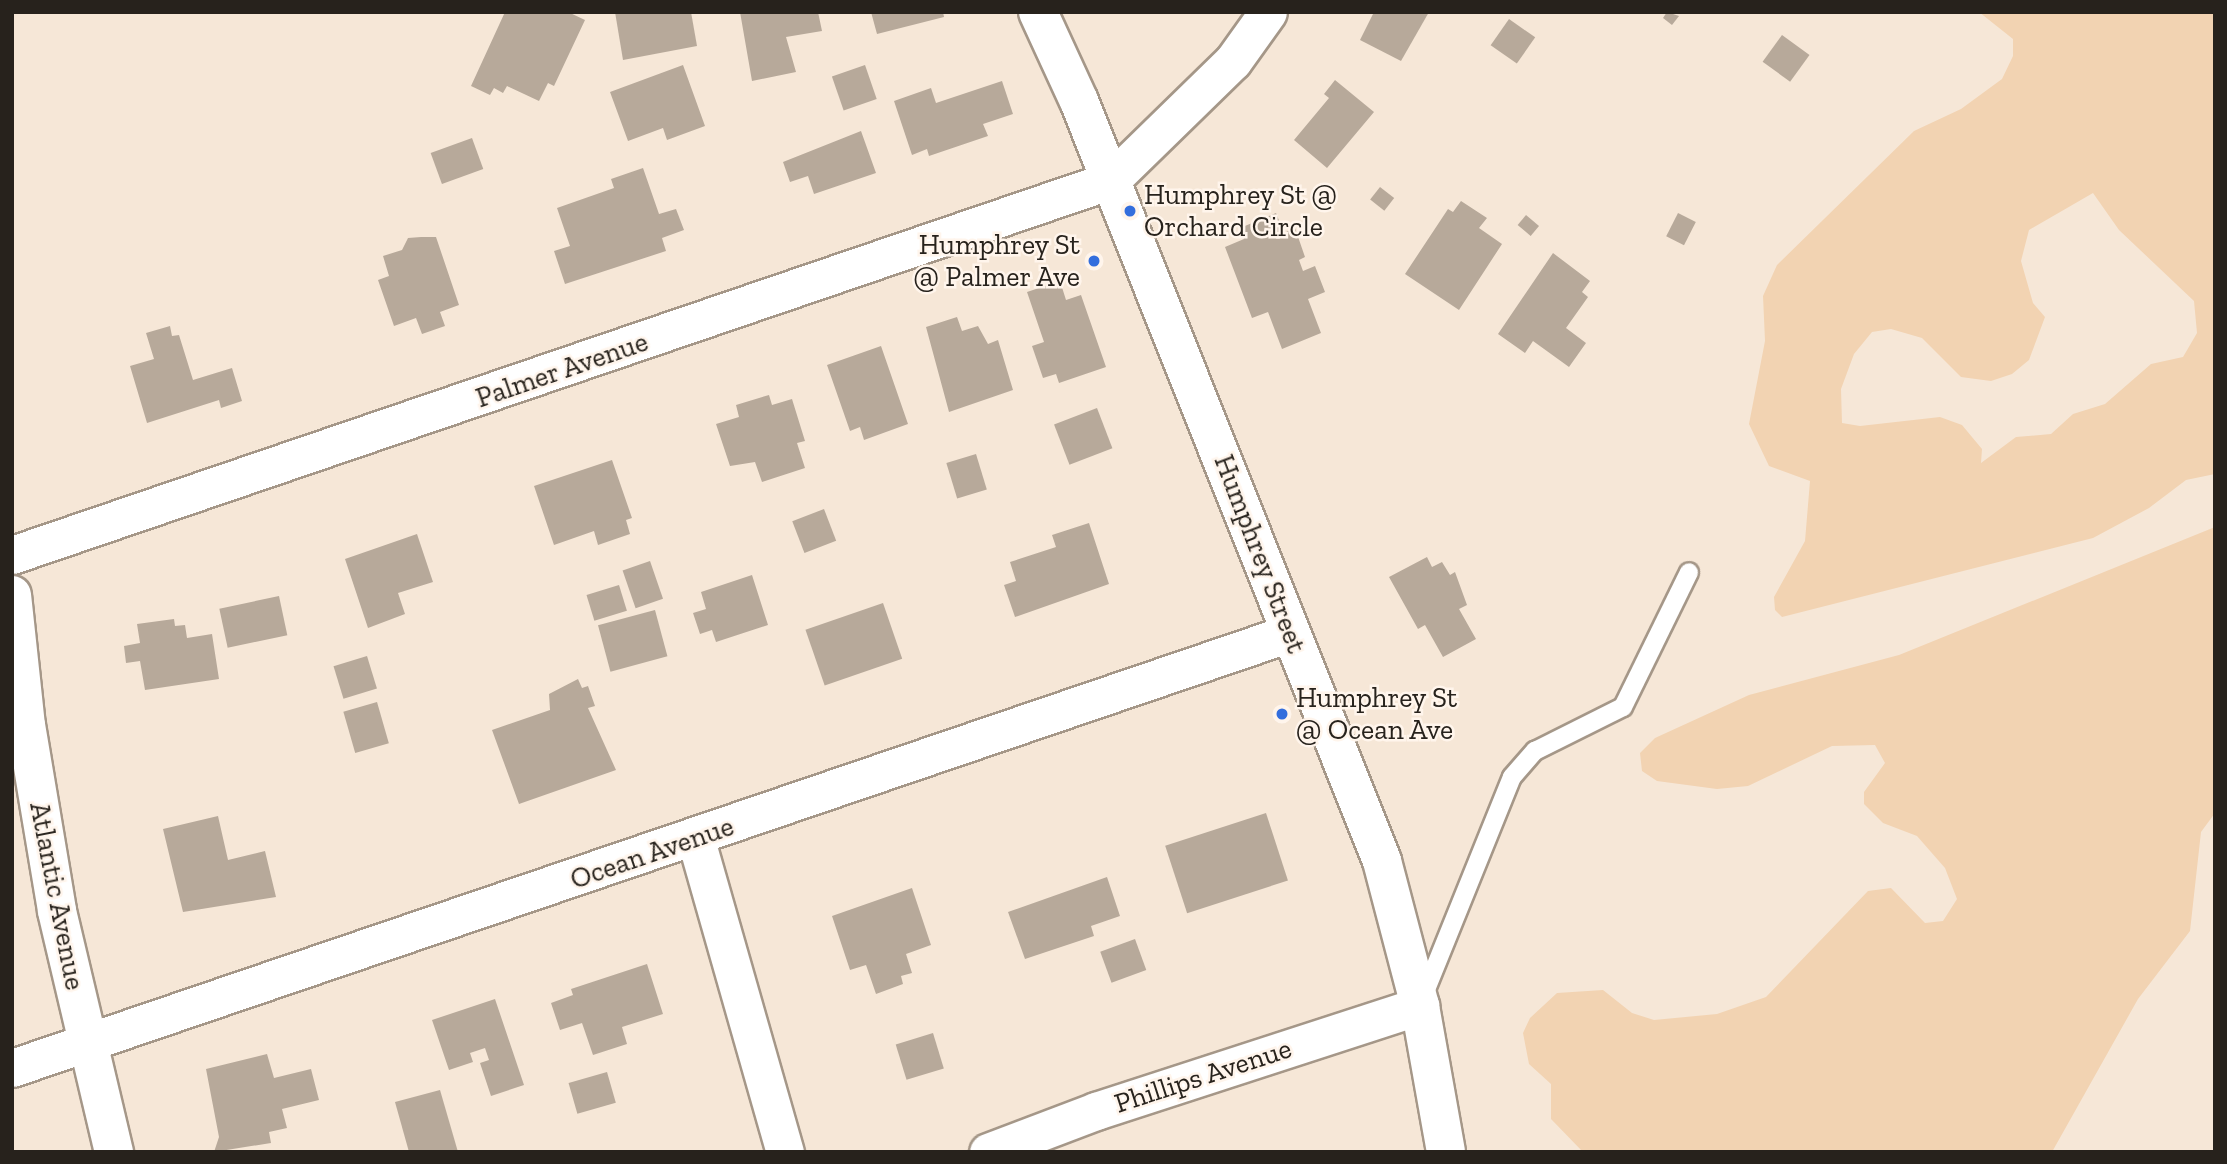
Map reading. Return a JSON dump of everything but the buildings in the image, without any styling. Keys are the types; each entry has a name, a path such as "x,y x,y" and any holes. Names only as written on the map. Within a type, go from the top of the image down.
{"main road":[{"name":"Humphrey Street","path":"1038,12 1111,180 1382,861 1420,1006 1446,1152"},
{"name":"Atlantic Avenue","path":"12,595 43,836 114,1152"}],"street":[{"path":"1111,180 1233,61 1268,12"},
{"name":"Palmer Avenue","path":"12,555 1111,180"},
{"name":"Ocean Avenue","path":"12,1068 696,839 886,769 1290,634"},
{"path":"696,839 785,1152"},
{"name":"Phillips Avenue","path":"988,1152 1096,1111 1420,1006"}],"lane":[{"path":"1420,1006 1512,777 1535,751 1623,707 1689,572"}],"shaded area":[{"path":"1979,12 2215,12 2215,474 2186,480 2149,508 2093,538 1782,617 1775,610 1774,597 1805,541 1810,481 1769,466 1749,424 1765,341 1763,296 1777,265 1914,131 1961,109 2002,79 2013,56 2013,39","holes":["2093,193 2119,230 2194,301 2197,333 2183,357 2151,364 2105,404 2073,414 2051,434 2016,437 1981,463 1982,449 1962,425 1940,417 1860,426 1842,423 1841,389 1854,354 1872,332 1891,329 1922,338 1961,377 1991,381 2012,374 2029,360 2045,317 2033,303 2021,261 2029,230"]},
{"path":"2215,527 2215,813 2201,832 2190,931 2138,999 2052,1152 1583,1152 1551,1119 1551,1084 1529,1064 1523,1033 1530,1018 1557,993 1603,990 1632,1013 1654,1020 1717,1014 1766,997 1868,891 1891,888 1925,923 1943,921 1957,899 1945,868 1917,836 1883,823 1864,804 1864,792 1885,763 1875,745 1832,746 1748,786 1717,789 1657,781 1642,771 1640,753 1655,738 1749,695 1899,655"}],"place":[{"name":"Humphrey St @ Orchard Circle","path":"1130,211"},
{"name":"Humphrey St @ Palmer Ave","path":"1094,261"},
{"name":"Humphrey St @ Ocean Ave","path":"1282,714"}]}
